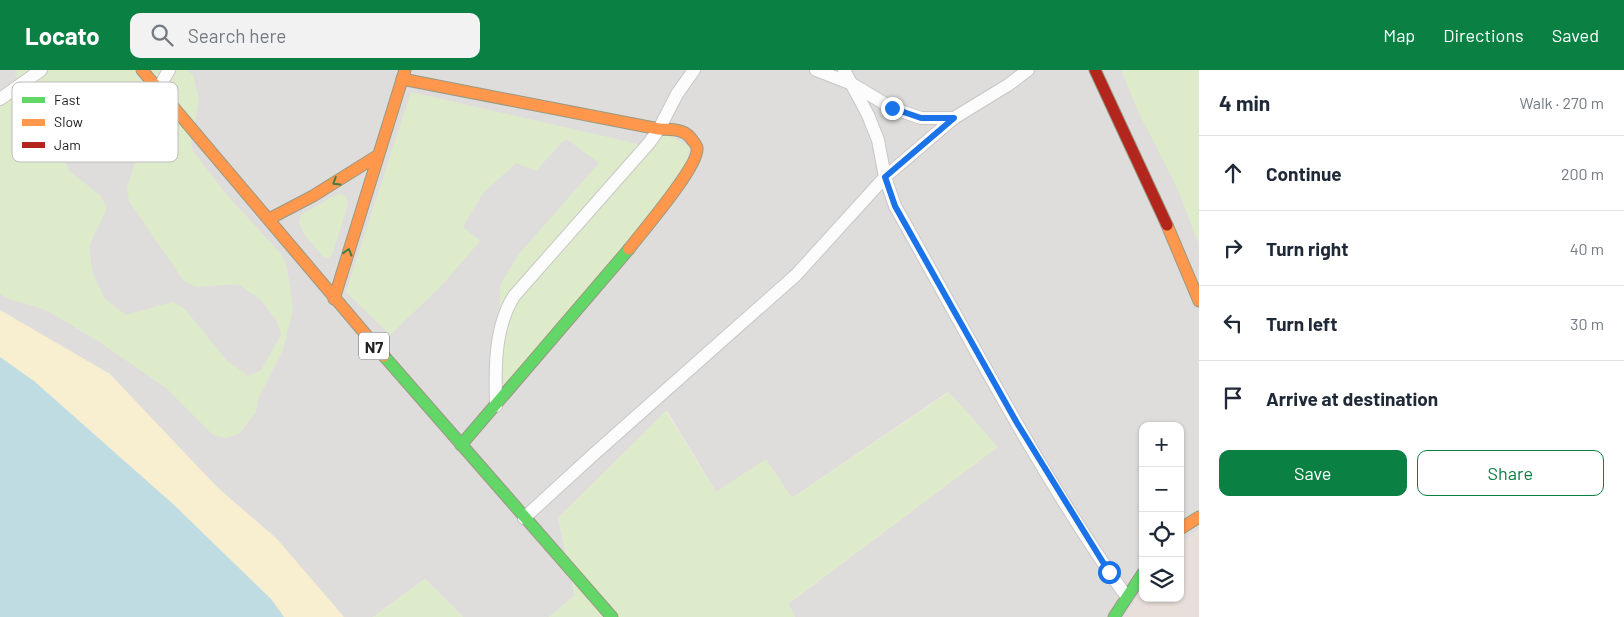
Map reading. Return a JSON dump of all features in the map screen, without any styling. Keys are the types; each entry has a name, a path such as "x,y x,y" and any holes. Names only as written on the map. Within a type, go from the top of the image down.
{"main road":[{"name":"N7","path":"142,70 152,82"},
{"path":"1095,70 1157,201 1199,301"},
{"path":"334,299 377,156 404,75 659,128 679,130 690,136 697,147 696,157 686,175 628,250 461,445"},
{"name":"N7","path":"178,112 334,299 612,617"},
{"path":"269,219 313,196 377,156"},
{"path":"1184,526 1199,517"},
{"path":"1114,617 1126,596 1139,579"}],"street":[{"path":"24,82 41,70"},
{"path":"162,82 169,70"},
{"path":"496,406 495,371 500,332 508,306 514,296 643,150 659,128 677,94 694,70"},
{"path":"816,70 852,84 892,108 921,118 954,118"},
{"path":"844,70 868,115 878,140 885,177 895,206 1017,423 1086,538 1126,596"},
{"path":"524,518 796,275 885,177 954,118 1008,85 1028,70"},
{"path":"0,99 12,91"}],"shaded area":[{"path":"0,70 1199,70 1199,529 1184,541 1184,422 1139,422 1139,594 1125,617 795,617 788,604 997,447 948,392 792,498 716,492 667,411 558,518 575,595 549,617 463,617 425,579 373,617 343,617 255,520 0,310"},
{"path":"1199,529 1199,617 1125,617 1139,594 1139,602 1184,602 1184,541"}],"green space":[{"path":"17,70 187,70 193,75 199,101 191,141 193,151 226,194 281,254 287,267 293,309 283,350 258,399 256,412 239,434 226,438 213,435 166,388 98,341 46,310 6,298 0,294 0,103 12,89 12,162 66,162 69,171 101,196 107,208 89,246 93,274 105,299 126,315 172,302 184,308 228,362 249,376 261,370 281,335 277,321 260,299 238,284 196,287 184,281 129,201 127,188 135,162 178,162 178,82 16,82"},
{"path":"1121,70 1199,70 1199,245 1179,192 1139,113"},
{"path":"411,92 634,143 646,148 660,130 690,147 685,172 494,405 500,285 519,254 599,163 567,139 562,142 536,171 516,163 483,193 463,227 480,241 443,284 390,335 346,292"},
{"path":"341,194 346,197 348,204 332,255 328,258 323,257 303,232 299,223 301,215 332,197"},
{"path":"949,392 998,447 788,604 795,617 549,617 575,595 558,518 666,411 716,492 766,459 792,498"},
{"path":"425,579 463,617 373,617"}],"sand":[{"path":"0,310 110,374 217,487 277,539 344,617 284,617 271,599 173,504 34,381 0,357"}],"water":[{"path":"0,357 34,381 173,504 271,599 284,617 0,617"}],"traffic: fast":[{"path":"461,445 629,249"},
{"path":"384,356 612,617"},
{"path":"1114,617 1139,579"}],"traffic: slow":[{"path":"142,70 152,82"},
{"path":"334,299 405,70"},
{"path":"402,79 659,129 678,130 686,134 697,146 695,157 680,183 629,249"},
{"path":"178,113 384,356"},
{"path":"269,219 313,196 377,156"},
{"path":"1167,225 1199,301"},
{"path":"1184,526 1199,517"}],"traffic: jam":[{"path":"1095,70 1167,225"}],"route":[{"path":"892,108 921,118 954,118 885,177 895,206 1017,423 1086,538 1109,572"}]}
